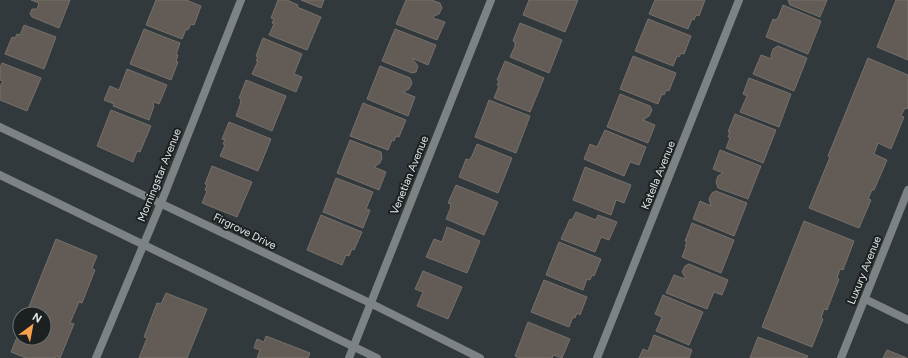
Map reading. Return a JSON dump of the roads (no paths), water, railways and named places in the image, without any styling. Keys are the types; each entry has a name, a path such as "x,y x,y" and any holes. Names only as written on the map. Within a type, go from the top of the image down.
{"street":[{"name":"Morningstar Avenue","path":"96,358 142,245 161,203 241,0"},
{"name":"Venetian Avenue","path":"348,358 491,0"},
{"name":"Katella Avenue","path":"598,358 739,0"},
{"name":"Firgrove Drive","path":"0,127 370,303 480,358"},
{"path":"0,175 377,358"},
{"name":"Luxury Avenue","path":"841,358 908,190"},
{"path":"865,299 908,320"}]}
